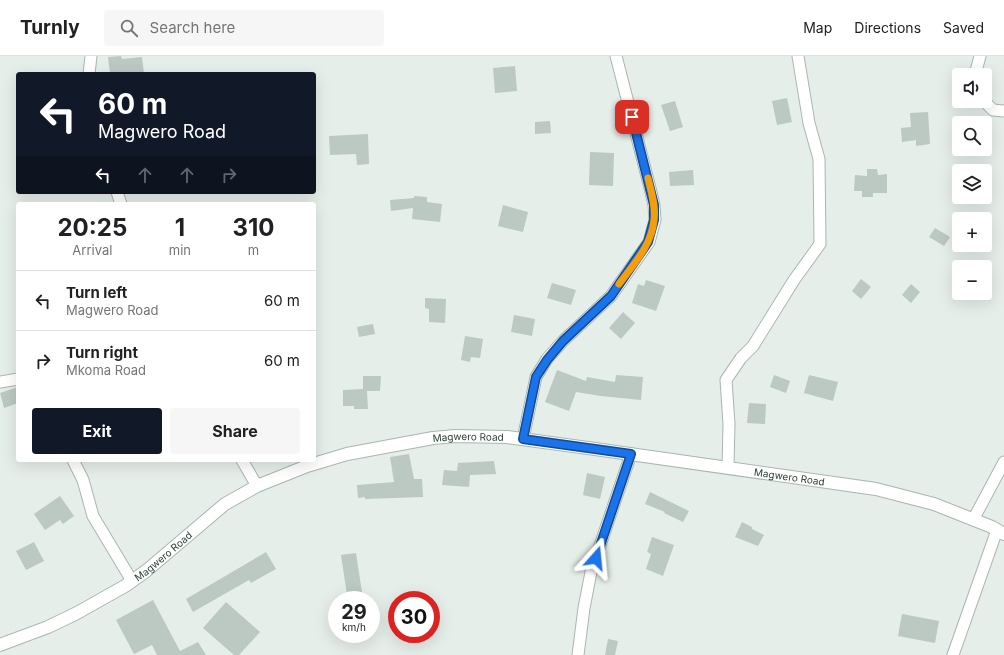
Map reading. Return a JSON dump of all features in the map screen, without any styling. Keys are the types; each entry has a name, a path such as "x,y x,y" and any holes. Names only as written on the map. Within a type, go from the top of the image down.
{"street":[{"path":"89,72 91,56"},
{"path":"523,439 536,377 547,360 563,341 611,296 648,242 654,220 654,205 616,56"},
{"path":"728,468 729,424 726,380 741,358 753,346 794,280 820,244 819,159 809,123 798,56"},
{"path":"977,68 980,56"},
{"path":"991,108 993,110 1004,111"},
{"path":"0,382 16,379"},
{"name":"Magwero Road","path":"0,645 60,621 132,581 168,553 225,504 257,486 307,466 347,454 412,441 456,436 523,439 876,489 934,504 1000,532"},
{"path":"578,655 584,608 591,572 631,454"},
{"path":"74,462 83,480 93,516 132,581"},
{"path":"243,462 257,486"},
{"path":"973,520 1004,462"},
{"path":"952,655 1000,532"}],"building":[{"path":"121,56 122,59 142,57 144,72 110,72 108,57"},
{"path":"515,66 517,91 495,93 493,68"},
{"path":"787,98 792,122 777,125 772,101"},
{"path":"675,101 683,127 670,131 661,105"},
{"path":"928,112 930,144 916,146 916,140 902,142 901,128 911,127 910,113"},
{"path":"550,121 551,133 535,134 535,122"},
{"path":"368,134 369,164 357,165 356,154 330,155 329,136"},
{"path":"590,152 614,153 613,186 589,185"},
{"path":"867,169 877,169 878,175 887,174 887,193 873,193 873,197 862,197 862,191 854,191 855,175 867,176"},
{"path":"693,170 694,185 670,186 669,172"},
{"path":"414,196 427,197 427,202 442,204 440,222 412,219 413,208 391,211 390,200 414,198"},
{"path":"503,205 528,212 523,232 498,226"},
{"path":"935,228 950,237 944,246 929,237"},
{"path":"861,279 871,287 861,299 852,291"},
{"path":"646,280 665,286 656,311 632,303 638,284 644,286"},
{"path":"552,283 576,290 571,305 547,298"},
{"path":"911,284 920,292 911,303 902,295"},
{"path":"425,298 446,299 445,323 429,322 429,309 425,308"},
{"path":"623,312 635,323 621,339 609,328"},
{"path":"514,315 535,319 532,336 511,332"},
{"path":"373,324 375,334 359,337 357,327"},
{"path":"465,336 483,339 480,358 471,357 470,362 461,360"},
{"path":"557,370 586,381 587,377 615,382 616,375 643,377 641,400 576,392 569,411 545,402"},
{"path":"774,375 790,381 786,393 770,387"},
{"path":"809,375 838,382 833,401 804,393"},
{"path":"363,376 381,376 380,391 367,391 368,409 354,409 354,406 343,406 343,390 363,389"},
{"path":"16,388 16,404 4,408 0,393"},
{"path":"749,403 766,404 765,424 747,423"},
{"path":"409,454 414,479 422,479 423,497 358,498 357,485 394,482 390,457"},
{"path":"494,461 496,474 470,475 469,487 442,485 444,470 457,471 458,463"},
{"path":"587,473 605,477 600,499 583,495"},
{"path":"650,492 689,511 683,522 664,513 665,512 645,504"},
{"path":"60,496 74,516 63,524 60,520 45,530 34,514"},
{"path":"742,522 764,535 758,546 735,537"},
{"path":"652,537 674,545 663,576 646,569 651,554 647,552"},
{"path":"34,542 44,561 26,570 16,551"},
{"path":"266,552 276,569 251,583 249,580 193,612 186,599"},
{"path":"356,553 362,591 346,591 341,555"},
{"path":"153,600 180,651 198,642 206,655 157,655 152,645 134,654 116,620"},
{"path":"226,602 260,632 239,655 234,655 203,628"},
{"path":"902,614 939,621 935,643 898,636"},
{"path":"608,639 618,641 615,655 605,655"}],"slow traffic":[{"path":"619,284 648,242 654,220 654,205 648,178"}],"route":[{"path":"596,558 631,454 523,439 536,377 547,360 563,341 611,296 648,242 654,220 654,205 632,117"}]}
